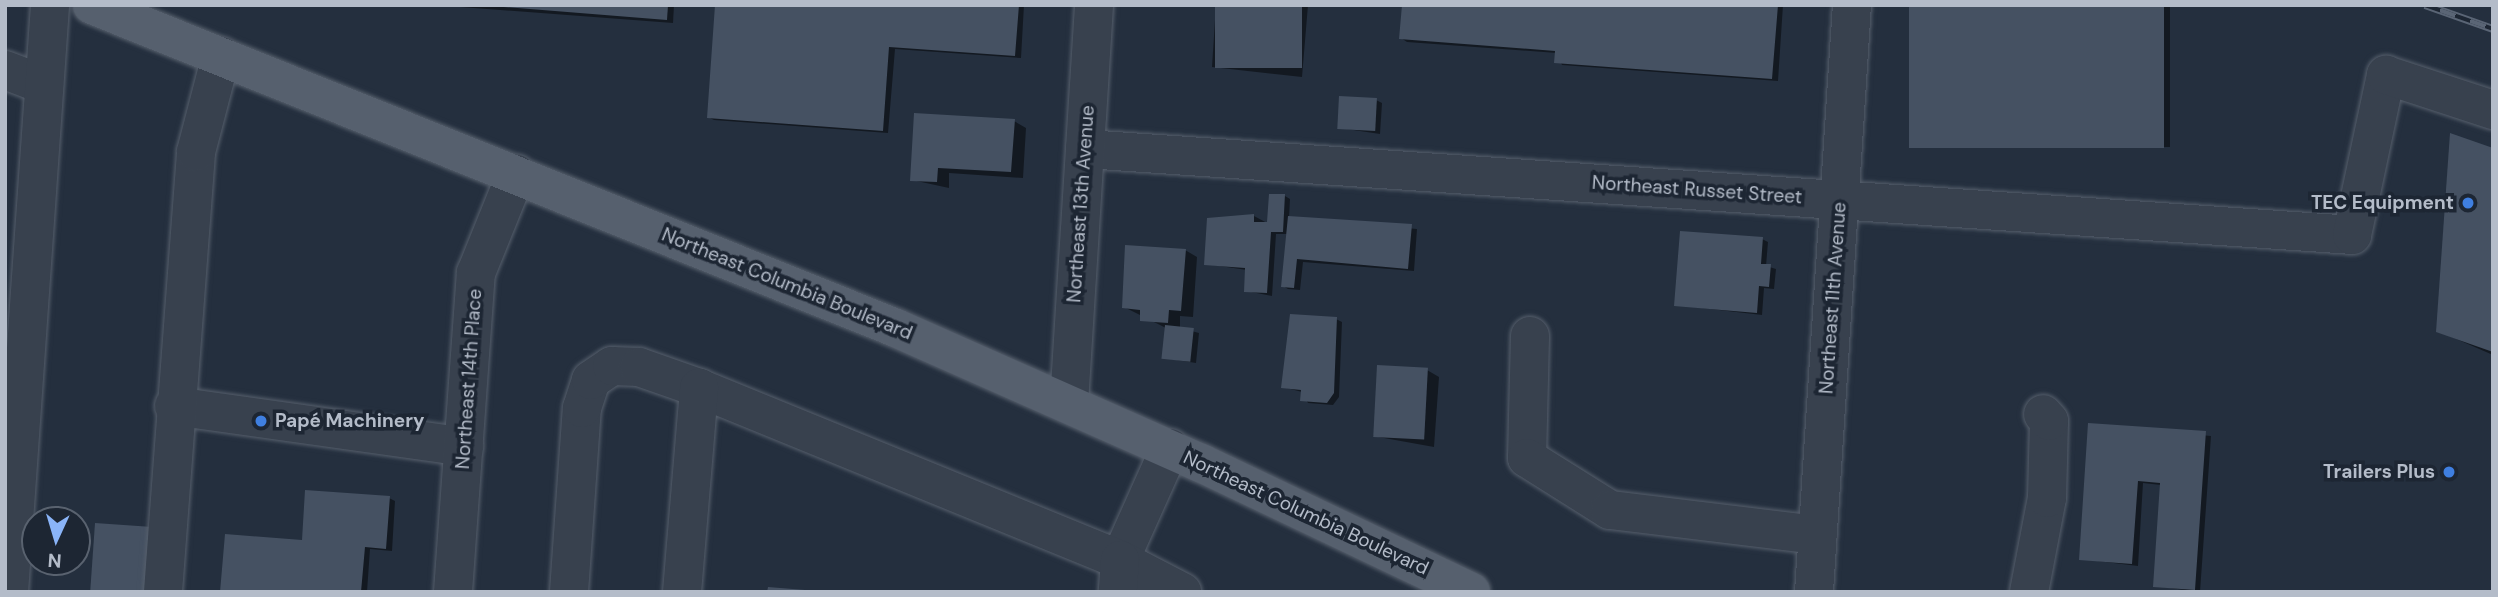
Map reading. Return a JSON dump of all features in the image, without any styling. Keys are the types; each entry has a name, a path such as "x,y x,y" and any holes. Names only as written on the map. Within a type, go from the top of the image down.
{"main road":[{"name":"Northeast Columbia Boulevard","path":"92,5 516,174 1069,403 1170,448 1471,592"}],"street":[{"path":"9,592 50,5"},
{"name":"Northeast 13th Avenue","path":"1069,403 1094,5"},
{"name":"Northeast 11th Avenue","path":"1814,592 1852,5"},
{"path":"163,592 174,406 196,152 221,57"},
{"path":"5,70 44,85"},
{"name":"Northeast Russet Street","path":"1085,149 2352,235 2386,75 2493,110"},
{"name":"Northeast 14th Place","path":"453,592 476,273 516,174"},
{"path":"1530,335 1527,457 1610,510 1818,535"},
{"path":"569,592 582,408 591,380 612,366 639,367 699,388 1119,576 1182,592"},
{"path":"682,592 699,388"},
{"path":"174,406 464,447"},
{"path":"2029,592 2047,498 2049,421 2043,414"},
{"path":"1119,576 1170,448"}],"building":[{"path":"479,5 668,5 667,20"},
{"path":"715,5 1019,5 1015,56 889,47 883,131 707,118"},
{"path":"1215,5 1302,5 1302,68 1215,68"},
{"path":"1402,5 1778,5 1772,79 1554,63 1555,51 1399,39"},
{"path":"1909,5 2164,5 2164,148 1909,148"},
{"path":"1339,96 1377,98 1375,131 1337,129"},
{"path":"914,113 1015,119 1011,172 938,168 937,182 910,181"},
{"name":"TEC Equipment","path":"2450,133 2493,148 2493,352 2436,332"},
{"path":"1269,194 1285,194 1283,232 1271,232 1267,293 1244,292 1245,268 1204,265 1207,218 1254,214 1254,222 1267,222"},
{"path":"1288,216 1412,224 1408,269 1297,259 1294,288 1281,287"},
{"path":"1680,231 1763,237 1761,264 1771,264 1769,287 1759,286 1757,313 1674,306"},
{"path":"1125,245 1186,249 1181,311 1169,310 1168,323 1140,321 1140,310 1122,308"},
{"path":"1290,314 1337,317 1334,393 1327,403 1300,401 1301,390 1281,388"},
{"path":"1165,325 1194,328 1190,362 1161,359"},
{"path":"1377,365 1428,368 1424,440 1373,437"},
{"path":"2088,423 2206,431 2195,590 2153,587 2160,483 2138,481 2132,564 2079,560"},
{"path":"305,490 390,496 386,549 365,547 361,592 220,592 225,534 302,540"},
{"path":"95,523 149,527 144,592 90,592"},
{"path":"768,587 805,590 805,592 767,592"}],"railway":[{"path":"2425,5 2493,29"}],"place":[{"name":"TEC Equipment","path":"2468,203"},
{"name":"Papé Machinery","path":"261,421"},
{"name":"Trailers Plus","path":"2449,472"}]}
